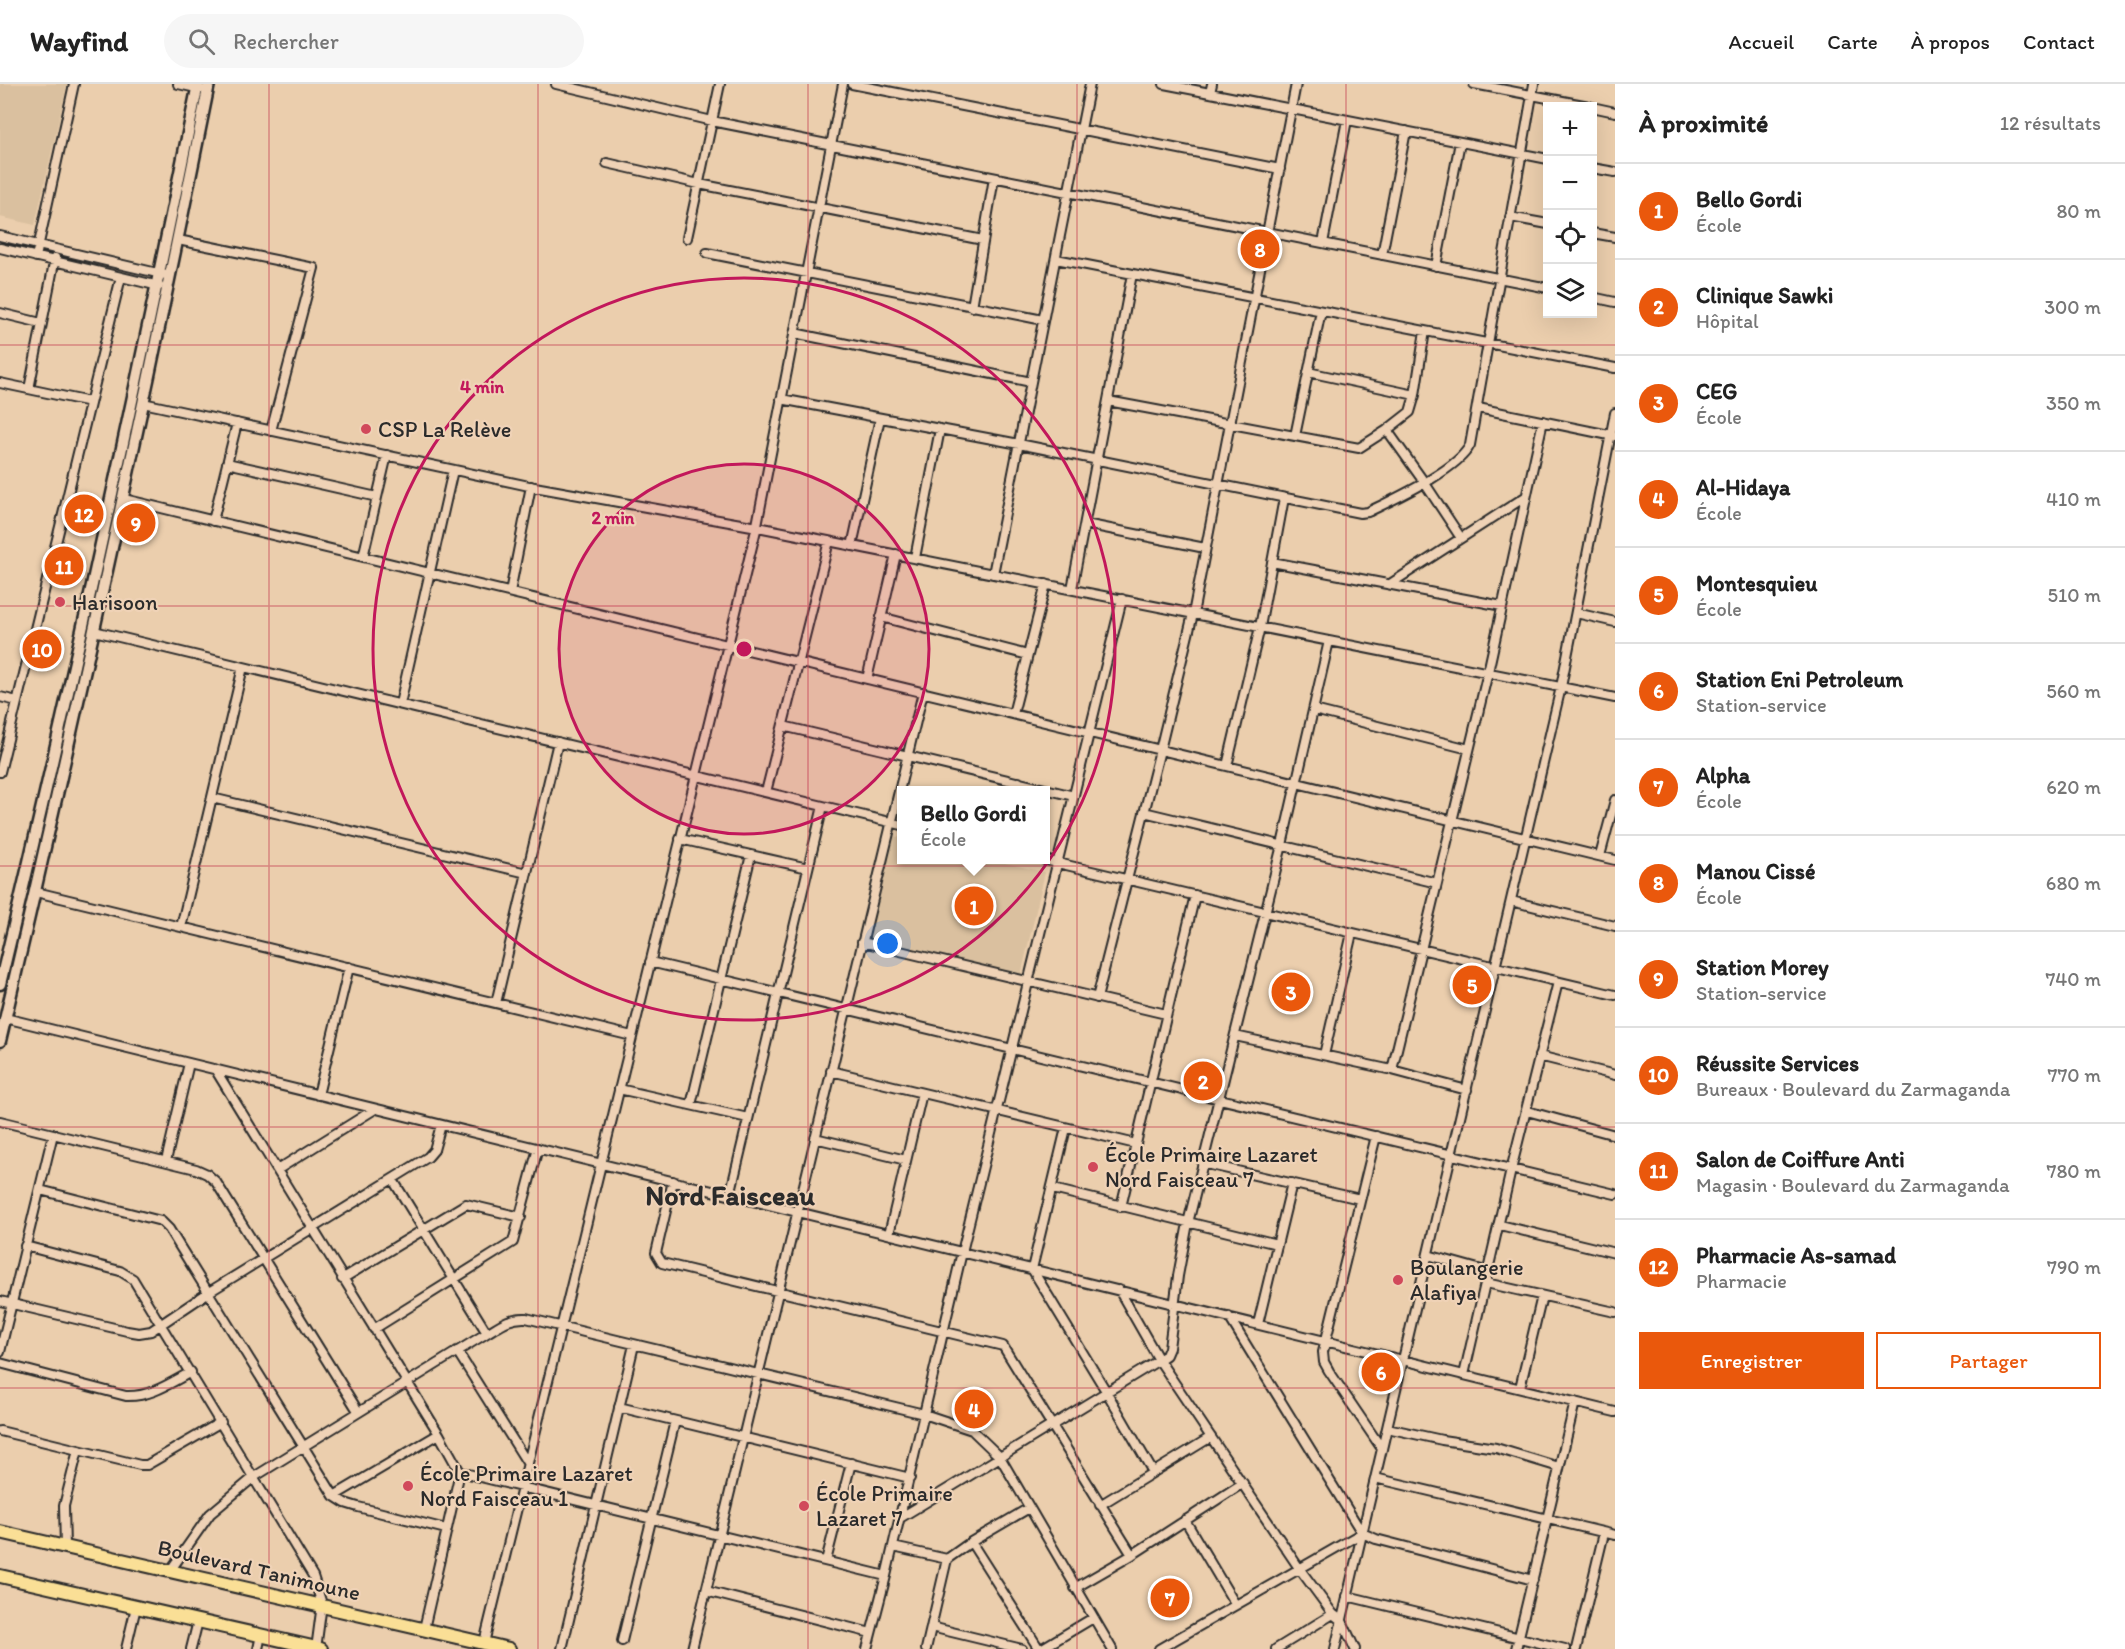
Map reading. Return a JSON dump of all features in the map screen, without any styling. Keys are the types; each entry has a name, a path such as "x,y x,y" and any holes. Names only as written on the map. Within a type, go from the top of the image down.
{"main road":[{"path":"0,984 162,287 178,240 203,87"},
{"path":"167,274 203,87"},
{"path":"0,1041 36,892 124,499 162,287"},
{"name":"Boulevard Tanimoune","path":"0,1532 509,1649"},
{"path":"0,1576 318,1648"}],"street":[{"path":"36,257 74,84"},
{"path":"178,84 203,87"},
{"path":"556,84 712,121 1543,287"},
{"path":"687,238 720,84"},
{"path":"484,1643 756,526 843,84"},
{"path":"852,84 1280,169"},
{"path":"993,574 1090,84"},
{"path":"1164,84 1543,158"},
{"path":"1210,93 1212,84"},
{"path":"1097,998 1192,614 1296,84"},
{"path":"1474,84 1566,102"},
{"path":"781,399 1364,513 1424,482 1464,455 1470,445 1534,84"},
{"path":"1597,108 1615,112"},
{"path":"1323,243 1347,120"},
{"path":"1382,255 1406,131"},
{"path":"1436,266 1460,142"},
{"path":"607,163 699,184 983,240"},
{"path":"1597,169 1615,172"},
{"path":"972,307 994,178"},
{"path":"1510,217 1543,223"},
{"path":"1597,234 1615,237"},
{"path":"0,236 167,274"},
{"path":"178,240 314,268 272,431"},
{"path":"0,248 162,287"},
{"path":"29,389 57,250"},
{"path":"707,253 1044,320"},
{"path":"1056,259 1615,368"},
{"path":"1072,590 1132,274"},
{"path":"0,772 121,277"},
{"path":"1597,298 1615,302"},
{"path":"1294,436 1321,311"},
{"path":"0,313 41,323"},
{"path":"1108,400 1359,448 1410,412 1415,395 1425,331"},
{"path":"794,333 1031,382"},
{"path":"1308,372 1415,395"},
{"path":"0,383 90,402"},
{"path":"143,403 531,486 756,526 1615,698"},
{"path":"1478,408 1613,435"},
{"path":"1335,1649 1561,687 1613,435 1615,412"},
{"path":"852,546 880,418"},
{"path":"1392,1070 1488,672 1543,421"},
{"path":"213,521 237,423"},
{"path":"915,558 940,429"},
{"path":"1387,430 1461,538"},
{"path":"363,557 387,455"},
{"path":"227,463 377,497"},
{"path":"400,704 453,470"},
{"path":"510,592 531,486"},
{"path":"1390,584 1525,497"},
{"path":"1227,766 1260,627 1284,498"},
{"path":"124,499 1615,860"},
{"path":"1085,524 1205,548"},
{"path":"766,792 829,541"},
{"path":"867,679 896,554"},
{"path":"1272,562 1502,606"},
{"path":"1013,714 1046,584"},
{"path":"867,1649 1122,599"},
{"path":"1576,613 1615,622"},
{"path":"881,617 1028,655"},
{"path":"94,631 897,824"},
{"path":"900,1518 1166,1355 1169,1348 1178,1276 1188,1223 1282,845 1329,641"},
{"path":"181,927 243,667"},
{"path":"900,786 923,692"},
{"path":"0,697 17,701"},
{"path":"1314,711 1469,749"},
{"path":"783,726 1034,786"},
{"path":"496,1003 558,742"},
{"path":"1017,786 1018,782"},
{"path":"1050,790 1074,796"},
{"path":"212,798 527,873"},
{"path":"692,1649 897,798"},
{"path":"1600,856 1615,800"},
{"path":"730,1195 823,806"},
{"path":"1144,812 1437,883"},
{"path":"680,839 808,868"},
{"path":"691,1105 751,855"},
{"path":"1050,861 1615,995"},
{"path":"36,892 632,1036"},
{"path":"1121,1207 1195,895"},
{"path":"1511,901 1615,926"},
{"path":"1324,1055 1352,933"},
{"path":"862,942 1166,1014"},
{"path":"650,962 1615,1194"},
{"path":"318,1095 349,968"},
{"path":"1464,1375 1511,1170 1558,982"},
{"path":"5,1018 1615,1412"},
{"path":"1235,1036 1392,1070 1467,1090"},
{"path":"1539,1056 1615,1075"},
{"path":"166,1161 189,1063"},
{"path":"215,1070 439,1434 460,1472 424,1629"},
{"path":"831,1071 1136,1144"},
{"path":"619,1089 748,1118"},
{"path":"889,1234 922,1093"},
{"path":"278,1170 375,1109"},
{"path":"1527,1112 1615,1135"},
{"path":"0,1121 196,1169 212,1178 358,1411"},
{"path":"0,1301 139,1333 151,1331 209,1292 428,1157 434,1150 441,1125"},
{"path":"1066,1128 1032,1269 1107,1391 1153,1472"},
{"path":"0,1352 53,1134"},
{"path":"1376,1136 1323,1352 1324,1362 1382,1449"},
{"path":"815,1138 906,1160"},
{"path":"374,1329 508,1246 516,1236 538,1148"},
{"path":"1202,1163 1360,1200"},
{"path":"393,1180 487,1333"},
{"path":"673,1181 656,1253 662,1263 1003,1346 1132,1555"},
{"path":"1258,1324 1292,1183"},
{"path":"1053,1189 1277,1244"},
{"path":"40,1190 161,1221 169,1229 209,1292 334,1496 358,1508 446,1528"},
{"path":"342,1279 466,1204 521,1216"},
{"path":"1500,1225 1615,1253"},
{"path":"26,1246 127,1274 132,1279 191,1372 313,1576 322,1606 318,1648"},
{"path":"1428,1255 1489,1272"},
{"path":"1486,1283 1615,1312"},
{"path":"1119,1290 1159,1360 1299,1568 1333,1614 1342,1621 1355,1649"},
{"path":"1520,1388 1542,1296"},
{"path":"1229,1317 1362,1533 1376,1539 1533,1580"},
{"path":"170,1571 210,1514 254,1477 358,1411 516,1318 924,1414 972,1430 1000,1457 1112,1649"},
{"path":"562,1649 634,1345"},
{"path":"457,1351 528,1464"},
{"path":"0,1363 126,1396 139,1397 150,1394 191,1372"},
{"path":"1516,1649 1575,1402"},
{"path":"619,1407 910,1478"},
{"path":"622,1641 675,1421"},
{"path":"0,1431 147,1465 221,1422"},
{"path":"1387,1428 1442,1440 1496,1448 1559,1467"},
{"path":"334,1496 439,1434"},
{"path":"1100,1505 1211,1437"},
{"path":"65,1547 64,1506 78,1450"},
{"path":"826,1561 850,1463"},
{"path":"460,1472 886,1576"},
{"path":"1375,1478 1615,1535"},
{"path":"1075,1588 1132,1555 1243,1483"},
{"path":"926,1649 947,1559 1029,1508"},
{"path":"1185,1520 1235,1604"},
{"path":"1159,1649 1362,1533"},
{"path":"1576,1649 1604,1533"},
{"path":"971,1542 1040,1649 1093,1618"},
{"path":"893,1547 947,1559"},
{"path":"706,1592 871,1633"},
{"path":"1347,1596 1565,1649"},
{"path":"126,1649 136,1607"},
{"path":"1276,1649 1333,1614"},
{"path":"191,1649 198,1621"},
{"path":"931,1627 1022,1649"},
{"path":"258,1649 261,1635"}],"shaded area":[{"path":"0,84 67,84 35,225 0,217"},
{"path":"893,836 897,837 897,864 1009,864 1045,872 1021,975 869,939"}],"place":[{"name":"Manou Cissé","path":"1260,249"},
{"name":"CSP La Relève","path":"366,429"},
{"name":"Pharmacie As-samad","path":"84,514"},
{"name":"Station Morey","path":"136,523"},
{"name":"Salon de Coiffure Anti","path":"64,566"},
{"name":"Harisoon","path":"60,602"},
{"name":"Réussite Services","path":"42,649"},
{"name":"Bello Gordi","path":"974,906"},
{"name":"Montesquieu","path":"1472,985"},
{"name":"CEG","path":"1291,992"},
{"name":"Clinique Sawki","path":"1203,1081"},
{"name":"École Primaire Lazaret Nord Faisceau 7","path":"1093,1167"},
{"name":"Boulangerie Alafiya","path":"1398,1280"},
{"name":"Station Eni Petroleum","path":"1381,1372"},
{"name":"Al-Hidaya","path":"974,1409"},
{"name":"École Primaire Lazaret Nord Faisceau 1","path":"408,1486"},
{"name":"École Primaire Lazaret 7","path":"804,1506"},
{"name":"Alpha","path":"1170,1598"}],"district":[{"name":"Nord Faisceau","path":"730,1195"}]}
